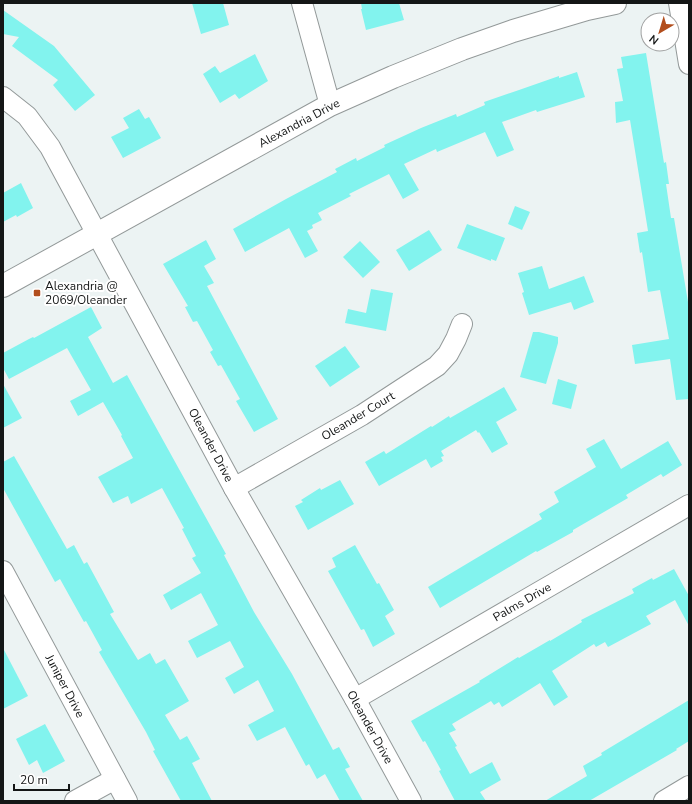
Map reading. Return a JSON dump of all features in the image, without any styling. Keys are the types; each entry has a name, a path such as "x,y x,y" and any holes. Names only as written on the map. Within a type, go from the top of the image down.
{"street":[{"path":"302,3 330,106"},
{"name":"Alexandria Drive","path":"3,286 330,106 393,77 462,49 587,9 614,3"},
{"path":"679,3 689,64"},
{"name":"Oleander Drive","path":"3,97 27,116 50,147 234,488 355,699 411,801"},
{"name":"Oleander Court","path":"234,488 362,415 437,366 448,354 462,324"},
{"name":"Palms Drive","path":"355,699 689,505"},
{"name":"Juniper Drive","path":"3,571 127,801"},
{"path":"75,801 115,779"},
{"path":"664,801 689,786"}],"building":[{"path":"192,3 223,3 229,25 201,34"},
{"path":"361,3 399,3 404,20 366,30"},
{"path":"3,10 54,46 95,95 75,111 53,85 58,80 12,46 19,37 3,34"},
{"path":"646,53 664,163 666,162 669,184 666,184 671,218 674,218 689,308 689,399 676,400 670,359 635,364 632,345 669,339 660,290 648,292 642,252 640,253 637,233 648,231 630,120 616,123 615,102 623,101 617,69 623,68 621,57"},
{"path":"255,54 268,81 239,99 235,94 220,103 203,74 215,66 220,73"},
{"path":"577,72 585,97 537,112 536,110 502,122 514,150 497,157 485,132 437,152 436,149 404,164 419,190 403,199 389,174 349,194 351,196 318,213 322,220 312,225 313,228 307,231 318,251 305,258 289,228 245,252 233,229 337,172 335,169 356,158 357,161 385,147 384,145 421,128 456,114 457,117 485,105 484,102 559,76 559,78"},
{"path":"139,109 145,119 149,117 161,138 123,158 111,137 129,128 123,118"},
{"path":"21,183 33,208 17,217 16,215 3,222 3,193"},
{"path":"515,206 530,212 522,230 508,224"},
{"path":"467,224 505,238 496,261 491,259 491,261 457,248"},
{"path":"429,230 442,250 409,271 396,250"},
{"path":"206,240 216,259 204,266 214,283 207,286 278,419 254,432 236,401 240,399 221,365 218,366 210,352 213,350 197,321 193,322 185,307 188,306 163,264"},
{"path":"360,241 380,262 363,278 343,257"},
{"path":"542,266 549,289 584,276 594,302 574,310 571,302 529,315 518,273"},
{"path":"371,289 393,293 386,331 345,323 348,309 366,313"},
{"path":"91,307 102,328 88,337 113,383 127,375 226,554 224,555 254,612 292,674 333,750 339,747 350,767 345,769 363,801 340,801 325,774 317,779 309,764 306,766 285,727 257,741 248,725 274,711 258,680 234,694 225,678 244,667 230,641 197,658 188,641 218,625 201,593 171,610 163,595 201,573 192,558 196,556 182,529 184,528 162,488 131,504 128,496 113,503 98,477 133,458 103,402 78,416 70,401 91,390 67,348 9,379 3,368 3,353"},
{"path":"533,332 558,337 558,343 546,384 520,377"},
{"path":"345,346 360,367 330,387 315,366"},
{"path":"558,379 577,385 571,409 552,404"},
{"path":"3,384 22,418 3,428"},
{"path":"504,387 517,410 496,422 508,444 492,453 479,432 478,433 476,430 441,451 444,456 441,457 443,461 431,468 426,459 379,486 365,462 384,451 386,454 431,426 432,427 449,416 450,418"},
{"path":"604,439 621,469 668,441 682,465 663,477 661,474 626,495 628,498 573,530 573,532 537,552 536,551 440,608 428,587 542,519 539,514 559,502 554,492 596,467 586,449"},
{"path":"14,456 67,549 74,545 84,564 87,562 114,612 110,614 138,660 150,653 156,664 165,659 189,701 165,715 180,740 187,736 200,759 192,763 212,801 181,801 153,751 155,750 146,732 99,652 102,650 86,621 84,622 60,579 55,582 3,488 3,462"},
{"path":"340,480 354,504 308,530 295,506 303,502 301,500 320,488 321,490"},
{"path":"355,545 377,584 379,583 394,610 385,616 395,634 373,647 364,629 361,630 328,571 336,567 332,558"},
{"path":"674,569 689,596 689,626 675,600 646,616 651,624 608,647 605,642 596,647 594,644 552,671 568,697 554,706 540,683 502,707 499,702 494,705 491,701 452,724 456,730 449,733 470,774 492,762 501,780 480,792 486,801 455,801 439,771 441,770 425,741 423,742 411,721 480,682 479,681 518,657 519,658 582,622 581,620 634,593 632,589 652,578 653,580"},
{"path":"3,648 28,696 3,709"},
{"path":"689,700 689,741 676,749 677,750 589,801 545,801 587,776 583,766 602,755 601,753"},
{"path":"45,724 65,761 43,773 37,760 29,765 16,739"}],"place":[{"name":"Alexandria @ 2069/Oleander","path":"37,293"}]}
